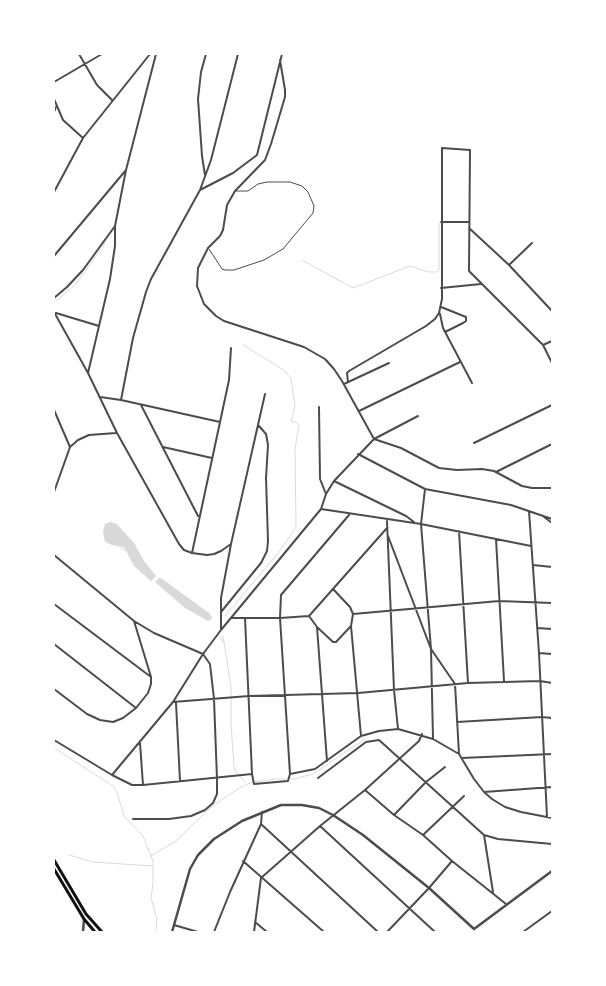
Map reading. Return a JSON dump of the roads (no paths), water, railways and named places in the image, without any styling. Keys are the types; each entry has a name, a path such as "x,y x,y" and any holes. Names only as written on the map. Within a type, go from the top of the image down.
{"main road":[{"path":"54,860 88,916 102,932"},
{"path":"54,869 84,919 95,932"}],"street":[{"path":"80,54 97,85 112,100"},
{"path":"54,82 102,54"},
{"path":"54,192 83,138 150,54"},
{"path":"88,373 110,279 115,246 115,226 126,170 156,54"},
{"path":"205,175 198,99 201,72 206,54"},
{"path":"120,400 133,338 146,292 151,279 200,190 211,160 238,54"},
{"path":"200,190 233,173 256,155 282,54"},
{"path":"280,60 285,97 271,144 265,160 235,191 225,211 223,230 220,236 208,248 198,268 197,286 201,299 212,313 224,321 316,352 329,362 344,384 374,439 394,445 444,469 482,469 496,472 522,486 552,488"},
{"path":"54,99 56,107 68,126 83,138"},
{"path":"54,112 56,107"},
{"path":"348,382 347,373 349,371 426,326 439,313 441,307 442,148 470,150 469,271 543,345 552,363"},
{"path":"54,256 126,170"},
{"path":"441,222 469,222"},
{"path":"54,298 83,270 115,226"},
{"path":"469,228 509,265 552,312"},
{"path":"509,265 532,244"},
{"path":"441,288 482,284"},
{"path":"441,307 466,317 466,321 445,332"},
{"path":"54,312 99,326"},
{"path":"54,312 88,373 116,433 179,544 184,550 192,553 214,554 231,544"},
{"path":"439,313 445,332 472,384"},
{"path":"543,345 552,340"},
{"path":"192,553 231,371 231,348"},
{"path":"358,411 460,362"},
{"path":"344,384 389,363"},
{"path":"221,630 220,613 231,544 265,394"},
{"path":"100,397 220,422"},
{"path":"141,405 199,517"},
{"path":"474,443 552,405"},
{"path":"319,408 320,479 326,494"},
{"path":"54,410 70,447"},
{"path":"112,775 174,702 203,654 221,630 321,510 326,494 334,481 374,439 418,416"},
{"path":"220,613 261,563 267,550 266,478 268,445 266,434 259,426"},
{"path":"54,492 70,447 78,440 89,435 116,433"},
{"path":"496,472 552,444"},
{"path":"162,447 212,458"},
{"path":"358,454 425,489 511,505 552,519"},
{"path":"334,481 406,516 415,524"},
{"path":"425,489 421,524 431,648 434,738"},
{"path":"321,510 421,524 532,546"},
{"path":"529,511 534,565 547,817"},
{"path":"245,618 254,784 289,780 280,618 281,595 284,589 349,515"},
{"path":"542,516 552,523"},
{"path":"387,520 394,690 398,729"},
{"path":"232,618 309,616 387,528"},
{"path":"459,531 468,683"},
{"path":"388,536 431,648 455,684 459,754"},
{"path":"496,538 504,682"},
{"path":"54,555 134,621 154,633 203,654 210,664 214,699 217,779 217,794 213,803 205,810 191,816 133,819"},
{"path":"534,565 552,567"},
{"path":"333,588 350,607 353,614 351,626 361,736"},
{"path":"353,614 500,601 552,603"},
{"path":"54,604 151,677"},
{"path":"309,616 316,627 335,642 351,626"},
{"path":"54,689 87,714 100,720 113,722 123,718 136,708 148,693 151,677 134,621"},
{"path":"316,627 327,761"},
{"path":"537,628 552,629"},
{"path":"54,644 136,708"},
{"path":"539,653 552,654"},
{"path":"174,702 249,696 358,693 468,683 540,681 552,683"},
{"path":"174,702 180,781"},
{"path":"457,722 552,718"},
{"path":"290,775 315,769 361,736 379,731 398,729 434,738 459,754 484,792 505,807 552,818"},
{"path":"254,932 261,878 320,826 365,790 422,734"},
{"path":"318,778 366,742 376,739 382,742 484,835 498,839 552,844"},
{"path":"54,740 132,785 217,779 252,774"},
{"path":"139,742 143,785"},
{"path":"462,758 552,754"},
{"path":"394,815 426,782 446,767"},
{"path":"484,792 552,787"},
{"path":"365,790 506,904"},
{"path":"423,835 464,796"},
{"path":"172,932 190,869 198,855 214,839 242,822 281,805 302,805 319,808 363,835 429,888 474,929"},
{"path":"214,932 261,824 262,812"},
{"path":"261,824 378,932"},
{"path":"320,826 435,932"},
{"path":"484,835 493,893"},
{"path":"387,932 452,861"},
{"path":"243,862 324,932"},
{"path":"470,932 552,871"},
{"path":"523,932 552,911"},
{"path":"83,932 84,919 88,916"},
{"path":"255,922 267,932"},
{"path":"174,924 198,932"}],"lane":[{"path":"208,248 222,269 234,270 273,256 283,249 313,213 314,206 308,192 302,186 290,182 267,182 258,184 248,191 235,191"}],"waterway":[{"path":"302,260 353,288 410,266 428,272 437,272 439,270 439,224 441,222"},
{"path":"54,303 76,284 106,242"},
{"path":"225,616 279,552 296,527 295,449 299,425 291,421 295,406 291,379 285,371 242,344"},
{"path":"119,546 126,551"},
{"path":"220,636 223,642"},
{"path":"223,636 231,687 234,767 246,783"},
{"path":"151,856 176,841 210,808 239,788 252,782 294,779 313,774 365,739"},
{"path":"54,748 113,786 117,792 124,816 143,836 153,861 151,898 157,919 156,932"},
{"path":"69,855 93,862 152,866"}]}
